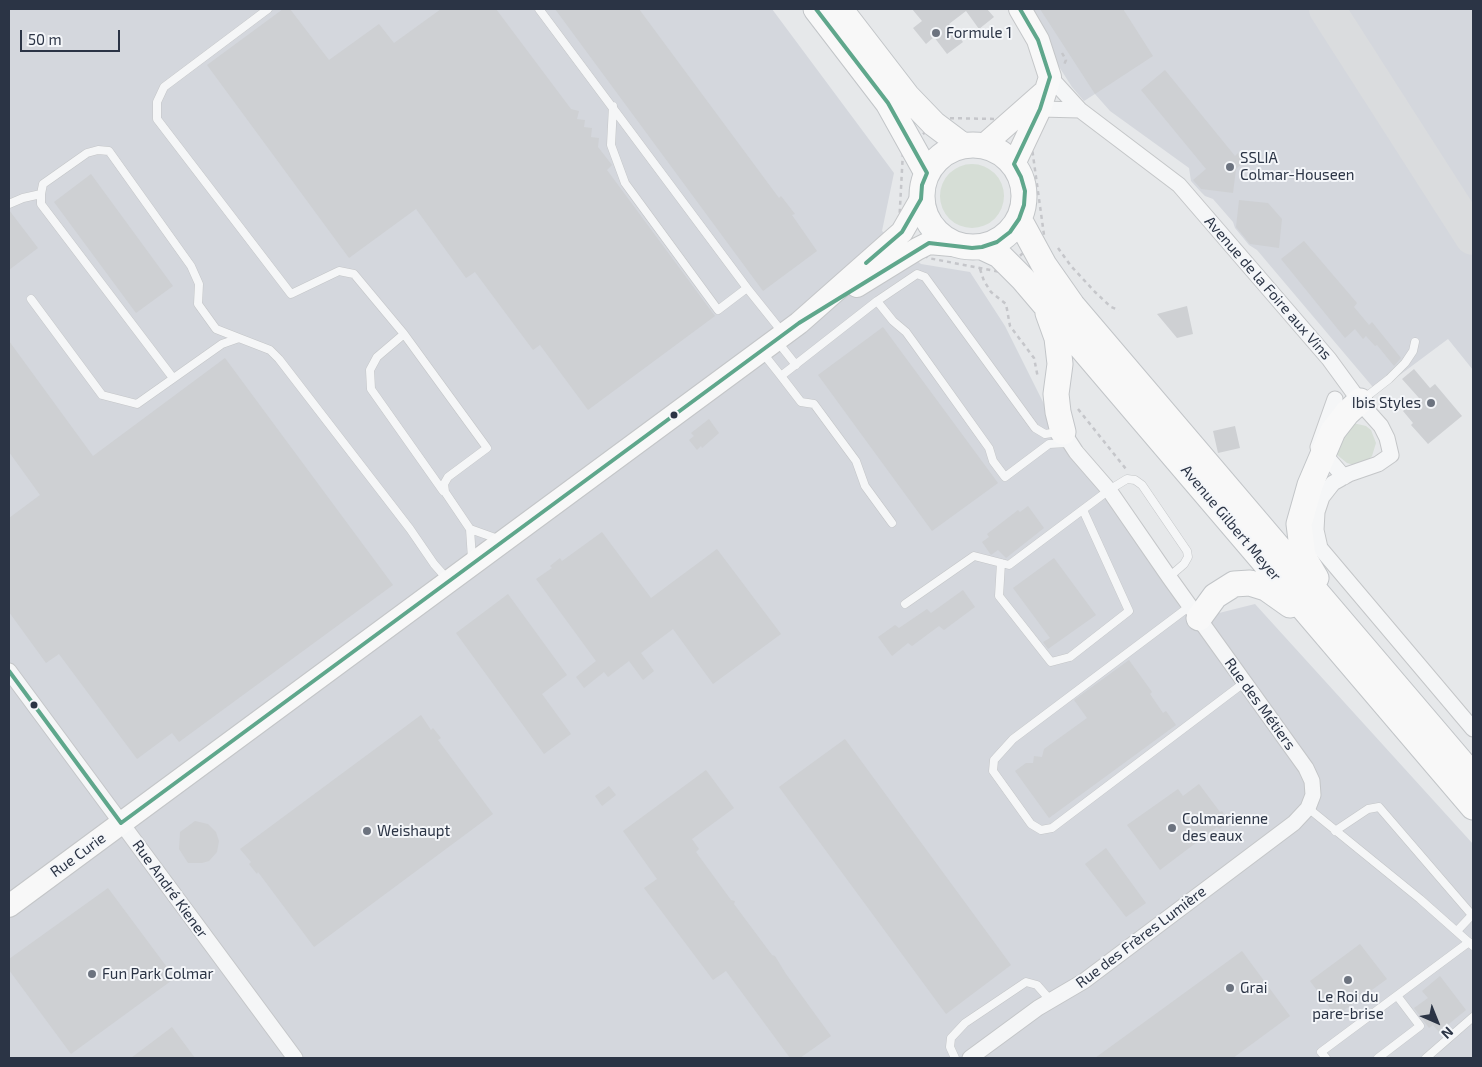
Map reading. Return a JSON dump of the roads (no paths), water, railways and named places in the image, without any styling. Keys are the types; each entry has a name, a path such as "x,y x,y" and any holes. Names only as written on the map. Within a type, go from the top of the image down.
{"main road":[{"path":"816,9 888,103 910,145 927,172"},
{"path":"840,9 907,96 934,124 973,145 996,149 1014,164 1021,177 1024,191 1024,206 1019,219 1010,232 997,242 972,247 947,240 934,230 925,215 921,199 922,185 927,172 936,160 948,151 973,145 1006,126 1045,92"},
{"name":"Avenue de la Foire aux Vins","path":"1020,9 1038,40 1045,92"},
{"path":"1014,164 1045,92"},
{"name":"Rue Curie","path":"780,337 902,232 921,199"},
{"name":"Avenue Gilbert Meyer","path":"1019,219 1045,240 1052,279 1072,305 1473,776"},
{"name":"Rue Curie","path":"9,906 780,337 929,243 972,247"},
{"name":"Avenue Gilbert Meyer","path":"972,247 999,255 1010,264 1473,807"},
{"path":"1045,304 1058,347 1060,364 1056,394 1058,412 1066,437"},
{"path":"1349,631 1303,556 1298,524 1310,485 1333,431 1347,413 1362,404"},
{"path":"1194,612 1234,584 1250,583 1266,588 1318,626"}],"street":[{"path":"1045,92 1080,110"},
{"name":"Avenue de la Foire aux Vins","path":"1045,92 1080,110 1179,185 1329,358 1362,404 1381,426 1387,438 1390,455 1378,464 1333,483 1322,497 1317,512 1316,530 1320,548 1473,729"},
{"path":"1335,399 1318,447 1344,477"},
{"name":"Rue des Métiers","path":"1066,437 1109,490 1306,768 1312,781 1313,795 1308,808"},
{"name":"Rue André Kiener","path":"9,671 295,1058"},
{"name":"Rue des Frères Lumière","path":"970,1058 1038,1008 1084,981 1144,938 1195,896 1294,823 1308,808"}],"lane":[{"path":"268,9 164,87 157,102 157,119 290,294 339,271 354,274 404,334 487,448 448,478 444,484 444,492"},
{"path":"539,9 747,288 780,337 796,365"},
{"path":"613,106 611,145 625,184 718,310 747,288"},
{"path":"173,378 41,204 40,194 43,184 87,153 98,150 109,151 191,266 199,284 198,304 216,329 270,350 279,358 410,529 434,564 450,581"},
{"path":"9,204 40,194"},
{"path":"780,376 877,301 918,274 925,277 1035,428 1045,434 1066,437"},
{"path":"31,299 102,395 137,404 222,344 239,338"},
{"path":"877,301 893,321 910,337 990,448 993,461 1006,477 1049,444 1066,437"},
{"path":"404,334 377,357 370,370 371,389 470,529 472,564"},
{"path":"780,337 780,376 801,402 814,404 856,461 865,486 892,523"},
{"path":"1362,404 1405,363 1413,351 1415,342"},
{"path":"905,604 974,556 1009,565 1109,490 1127,479 1135,480 1142,485 1187,551 1188,557 1184,564 1169,577"},
{"path":"1001,563 999,596 1051,662 1070,657 1130,611 1083,510"},
{"path":"470,529 503,541"},
{"path":"1194,612 1013,739 994,760 993,772 1032,824 1041,830 1052,828 1245,682"},
{"path":"1336,830 1368,809 1379,807 1472,915 1457,931"},
{"path":"1308,808 1471,944 1321,1052 1326,1058"},
{"path":"955,1058 950,1047 951,1038 965,1022 1026,982 1037,985 1051,1001"},
{"path":"1378,1058 1420,1026 1398,997"},
{"path":"1426,1058 1473,1017"}],"place":[{"name":"Formule 1","path":"936,33"},
{"name":"SSLIA Colmar-Houseen","path":"1230,167"},
{"name":"Ibis Styles","path":"1431,403"},
{"name":"Colmarienne des eaux","path":"1172,828"},
{"name":"Weishaupt","path":"367,831"},
{"name":"Fun Park Colmar","path":"92,974"},
{"name":"Le Roi du pare-brise","path":"1348,980"},
{"name":"Grai","path":"1230,988"}]}
